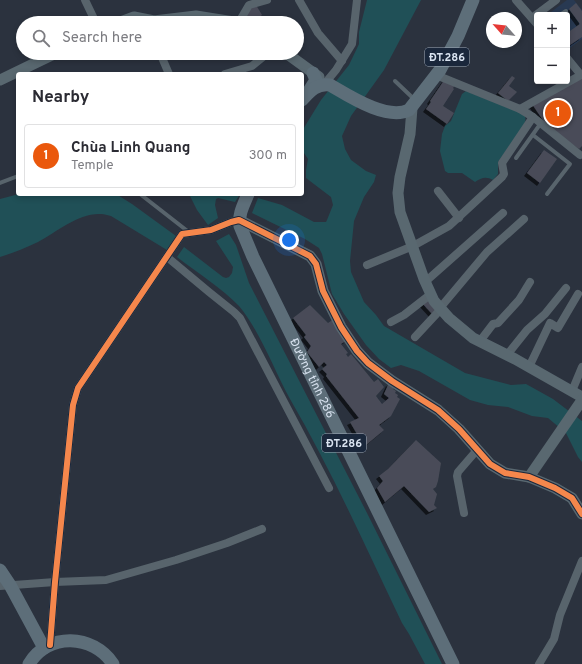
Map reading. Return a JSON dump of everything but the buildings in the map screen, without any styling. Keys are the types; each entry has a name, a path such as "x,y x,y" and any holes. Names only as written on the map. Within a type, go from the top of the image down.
{"main road":[{"name":"ĐT.286","path":"414,105 436,75 458,36 473,0"},
{"path":"306,96 316,81 314,73"},
{"path":"306,96 320,85 328,84 372,108 397,112 406,111 414,105"},
{"path":"239,220 240,213 247,196"},
{"name":"Đường tỉnh 286","path":"239,220 240,226 269,294 453,664"},
{"path":"0,570 5,586 47,646"},
{"path":"29,664 34,656 47,646 68,640 86,642 101,650 113,664"}],"street":[{"path":"85,0 93,16"},
{"path":"243,16 249,5 267,0"},
{"path":"299,0 318,33 342,61"},
{"path":"296,60 328,84 352,44 357,0"},
{"path":"516,0 534,20"},
{"path":"544,12 556,0"},
{"path":"17,72 41,60"},
{"path":"163,60 168,72"},
{"path":"232,72 252,66 259,60"},
{"path":"520,108 581,75 570,62"},
{"path":"2,79 16,72"},
{"path":"436,75 520,108 580,155"},
{"path":"414,105 410,134 398,193 400,212 434,301 473,338 529,367 579,398"},
{"path":"367,265 413,246 449,226 459,218 502,177 504,174 502,163 533,117"},
{"path":"438,191 459,218"},
{"path":"426,282 503,214"},
{"path":"415,337 487,252 524,219"},
{"path":"47,646 73,406 78,388 182,234 211,230 233,221 239,220 310,256 316,264 321,285 341,327 357,351 375,370 438,410 459,429 490,464 505,473 529,477 555,488 572,498 582,514"},
{"path":"168,255 204,289 240,318 329,488"},
{"path":"480,341 493,324 498,323 519,300 530,282"},
{"path":"507,355 527,330 545,314 566,288"},
{"path":"391,322 404,315 431,294"},
{"path":"529,367 550,323 558,328 578,294"},
{"path":"529,477 552,444 579,398 582,367"},
{"path":"464,513 457,476 458,472 477,450"},
{"path":"5,586 106,580 220,546 262,529"},
{"path":"539,664 554,638 560,615 582,561"}],"lane":[{"path":"395,81 409,96 414,105"},
{"path":"516,158 541,123"},
{"path":"532,135 570,164 547,194"},
{"path":"0,183 16,177"},
{"path":"143,196 190,233"}],"shaded area":[{"path":"367,0 421,0 384,70 351,116 342,136 345,149 351,160 366,171 376,175 374,182 364,197 354,221 350,261 351,272 364,302 384,326 465,373 511,385 526,384 553,399 582,421 582,462 566,433 548,418 532,416 508,407 488,405 470,400 419,371 401,365 391,368 379,359 366,345 332,294 322,254 319,248 305,239 252,213 258,198 282,205 314,222 326,222 333,205 331,197 306,178 308,159 304,153 304,128 321,100 349,65 359,44 359,32"},
{"path":"567,0 574,0 582,10 582,39 570,48 570,12 551,12"},
{"path":"466,91 524,114 525,116 525,121 522,128 498,162 498,174 493,180 484,178 475,182 462,173 448,173 445,171 440,151 442,134 445,126 451,121 462,94"},
{"path":"16,195 16,196 119,196 176,236 167,250 111,216 101,214 92,215 73,221 38,242 0,257 0,199"},
{"path":"190,196 239,196 235,202 218,198 216,199 215,205 218,218 208,225 197,210"},
{"path":"229,234 236,245 249,283 367,513 442,664 425,664 402,623 320,454 247,316 225,293 177,257 184,247 223,277 229,277 232,273 233,267 216,241"}],"cycle path":[{"path":"50,645 73,405 78,388 182,234 211,230 239,220 310,256 316,264 323,291 341,327 357,351 368,363 392,381 438,410 459,429 490,464 505,473 529,477 555,488 572,498 582,514"}],"place":[{"name":"Chùa Linh Quang","path":"558,113"}]}
